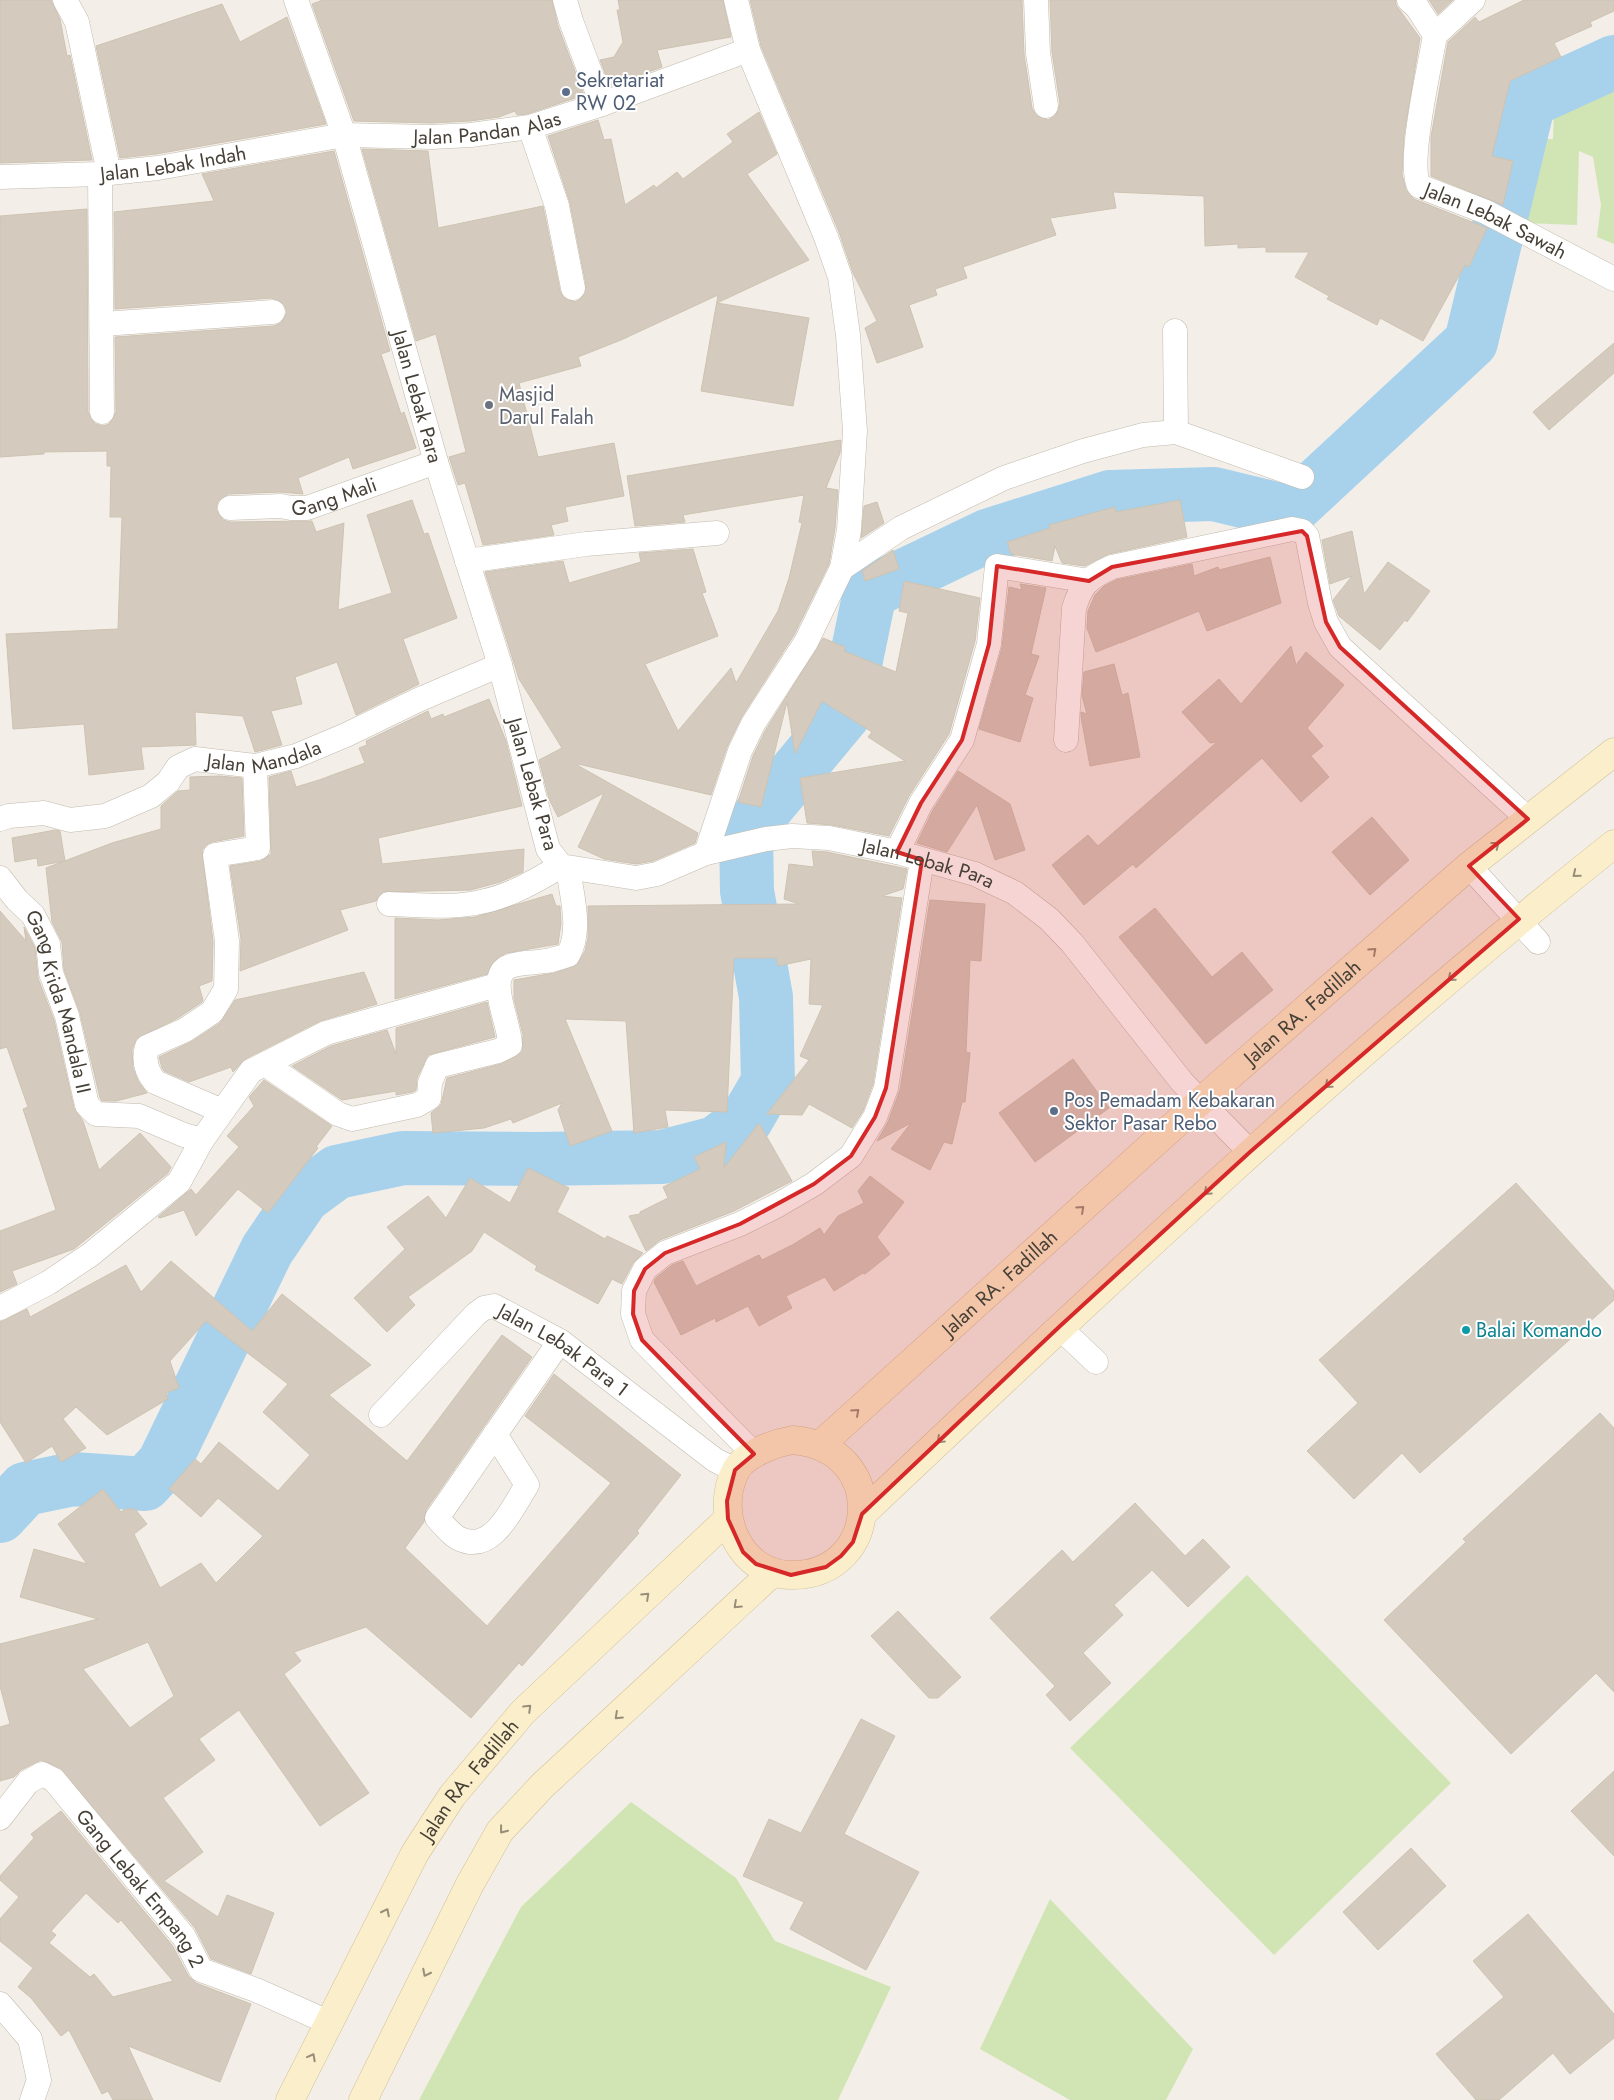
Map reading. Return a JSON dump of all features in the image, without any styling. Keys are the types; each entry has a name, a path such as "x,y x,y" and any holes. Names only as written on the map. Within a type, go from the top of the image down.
{"main road":[{"name":"Jalan RA. Fadillah","path":"820,1445 1201,1101 1469,866 1614,752"},
{"path":"862,1514 1059,1327 1250,1152 1519,919 1614,844"},
{"path":"793,1440 820,1445 838,1456 852,1472 861,1492 862,1514 853,1542 842,1556 826,1567 809,1574 791,1576 773,1572 756,1564 743,1552 733,1536 728,1519 727,1501 744,1462 766,1447 793,1440"},
{"name":"Jalan RA. Fadillah","path":"290,2100 415,1853 452,1796 524,1712 728,1519"},
{"path":"363,2100 470,1884 500,1831 542,1786 773,1572"}],"street":[{"path":"65,0 77,22 104,173 102,412"},
{"name":"Jalan Lebak Para","path":"296,0 344,135 436,462 500,666 548,849 564,867 636,878 657,874 706,853 766,839 792,836 830,838 897,852 975,874 1014,893 1049,919 1072,943 1182,1082 1250,1152"},
{"path":"565,0 602,104"},
{"path":"706,853 718,814 750,731 806,642 842,568 848,530 855,430 855,407 844,297 833,254 748,50 736,0"},
{"path":"1036,0 1038,53 1046,106"},
{"path":"1409,0 1417,7 1435,35 1473,0"},
{"name":"Jalan Lebak Sawah","path":"1435,35 1416,150 1416,179 1419,186 1486,212 1517,227 1559,252 1614,279"},
{"name":"Jalan Pandan Alas","path":"344,135 432,137 471,135 530,127 602,104 748,50"},
{"path":"530,127 557,206 573,288"},
{"name":"Jalan Lebak Indah","path":"0,177 104,173 158,168 344,135"},
{"path":"103,324 273,312"},
{"path":"1175,331 1176,432"},
{"path":"842,568 901,528 1004,478 1143,435 1176,432 1302,477"},
{"name":"Gang Mali","path":"230,508 281,506 307,508 436,462"},
{"path":"1066,740 1074,608 1080,588 1095,575 1112,567 1292,529 1302,530 1307,536 1326,622 1340,647 1528,819"},
{"path":"467,561 586,544 717,533"},
{"path":"897,852 921,803 962,740 989,644 998,566 1089,581"},
{"name":"Jalan Mandala","path":"0,819 9,816 44,813 70,820 105,816 151,796 168,782 178,767 195,759 255,766 296,756 346,735 418,700 500,666"},
{"path":"222,1111 155,1082 148,1074 144,1054 146,1047 185,1030 212,1012 226,989 226,941 214,855 258,848 255,766"},
{"path":"744,1462 642,1340 633,1314 634,1291 645,1269 665,1253 740,1224 814,1184 851,1156 875,1117 886,1088 922,860"},
{"path":"1469,866 1538,942"},
{"path":"265,1064 338,1114 352,1119 417,1105 429,1098 430,1083 438,1066 498,1052 510,1045 510,1035 497,986 502,971 510,966 548,961 568,955 575,943 574,908 564,867 530,884 486,901 465,905 389,904"},
{"name":"Gang Krida Mandala II","path":"0,878 17,900 33,915 48,944 50,973 67,1016 87,1106 96,1114 139,1116 184,1135 202,1140"},
{"path":"0,1308 48,1283 90,1255 179,1182 202,1140 251,1071 326,1033 497,986"},
{"name":"Jalan Lebak Para 1","path":"381,1415 476,1314 484,1308 500,1308 560,1341 715,1460 744,1462"},
{"path":"1059,1327 1096,1362"},
{"path":"495,1434 560,1341"},
{"name":"Gang Lebak Empang 2","path":"0,1818 28,1782 42,1774 54,1780 184,1937 201,1970 256,1990 330,2023"},
{"path":"0,2004 30,2039 40,2080 32,2100"}],"highlighted area":[{"path":"1302,531 1307,536 1326,622 1340,647 1528,819 1469,866 1519,919 1250,1152 1059,1327 862,1514 853,1542 841,1556 826,1567 791,1575 756,1564 743,1552 728,1519 727,1501 735,1470 754,1454 642,1340 633,1314 634,1291 645,1269 665,1253 740,1224 814,1184 851,1156 875,1117 886,1088 922,860 897,852 921,803 962,740 989,644 997,566 1089,581 1112,567"}],"green space":[{"path":"1614,86 1614,244 1597,237 1601,205 1593,157 1579,151 1577,225 1521,223 1523,139 1553,139 1554,107 1570,98"},
{"path":"1247,1575 1451,1783 1274,1955 1070,1748"},
{"path":"631,1802 736,1878 775,1941 891,1987 838,2100 419,2100 521,1907"},
{"path":"1050,1899 1193,2049 1166,2100 1070,2100 980,2049"}],"building":[{"path":"0,0 51,0 60,19 67,56 70,55 92,160 0,163"},
{"path":"323,0 552,0 558,26 584,95 527,114 517,115 515,111 499,117 470,121 432,123 354,121 312,4"},
{"path":"618,0 723,0 731,37 657,50 662,67 610,86 600,60 614,57 623,42 617,10 620,10"},
{"path":"750,0 1022,0 1024,54 1032,108 1036,115 1048,120 1055,116 1060,104 1052,52 1050,0 1396,0 1396,5 1420,38 1404,135 1402,174 1406,190 1414,199 1487,228 1469,267 1465,265 1423,341 1380,318 1377,325 1327,299 1329,296 1295,277 1309,252 1266,252 1266,247 1238,248 1238,244 1205,246 1204,196 1113,192 1116,208 1050,218 1056,235 963,267 967,278 935,289 937,295 909,305 923,347 877,363 865,328 877,321 853,273 839,232 761,46"},
{"path":"1429,0 1453,0 1438,14"},
{"path":"1524,0 1614,0 1614,11 1590,22 1592,26 1554,43 1561,57 1510,81 1492,156 1513,161 1503,205 1431,176 1431,137 1448,42 1475,17 1479,22"},
{"path":"222,4 240,42 287,17 326,124 156,154 120,158 96,46"},
{"path":"759,112 777,154 747,174 809,260 717,303 809,318 793,406 701,391 718,295 621,340 578,357 581,366 519,383 538,457 614,443 624,496 565,507 568,521 551,525 554,535 483,545 465,483 458,485 449,457 466,452 436,334 416,341 362,149 428,151 438,228 543,206 560,291 563,297 575,302 582,298 586,285 570,203 548,136 598,120 604,140 611,139 625,205 654,185 656,188 677,172 683,179 733,142 727,134"},
{"path":"334,151 390,351 381,354 401,414 404,412 416,448 353,469 349,457 298,478 303,494 280,492 229,494 218,501 216,509 223,520 230,522 312,521 316,532 344,523 338,610 392,593 367,515 412,500 424,534 428,533 457,618 403,639 419,684 356,715 337,662 295,677 302,704 271,711 282,745 255,752 243,716 195,712 196,745 141,747 144,769 89,775 84,724 13,729 6,634 118,629 122,517 110,517 111,466 107,466 107,451 44,452 44,454 0,457 0,216 87,209 88,412 95,424 103,426 109,424 116,412 115,337 274,326 281,323 287,312 284,304 272,298 115,309 114,212 214,201 202,174"},
{"path":"1614,343 1614,373 1549,430 1533,412"},
{"path":"841,440 840,453 826,488 838,490 835,528 829,564 794,635 741,718 727,747 711,795 577,765 698,833 695,843 653,861 636,864 604,859 578,847 604,793 558,817 549,799 539,760 562,748 519,679 485,572 563,561 569,583 641,562 639,553 693,549 706,592 702,593 718,636 645,664 678,731 731,668 736,683 778,611 789,578 802,523 799,522 804,495 683,515 685,522 635,526 627,476"},
{"path":"1180,500 1187,537 1109,554 1085,566 1062,563 1055,546 1052,561 1011,554 1007,542 1050,528 1049,525 1115,507 1116,512"},
{"path":"877,502 884,523 861,538 864,506"},
{"path":"1352,531 1364,594 1388,562 1430,591 1407,622 1405,620 1380,650 1339,616 1333,600 1352,576 1330,584 1322,540"},
{"path":"893,550 899,569 865,581 862,571"},
{"path":"1270,557 1281,603 1207,631 1199,611 1120,643 1119,641 1119,643 1096,652 1087,628 1088,611 1095,595 1104,586 1116,580 1192,564 1194,576 1218,567 1219,570"},
{"path":"904,581 980,598 975,641 949,734 909,796 889,836 832,825 807,823 800,778 905,761 868,737 872,732 822,701 795,754 787,702 761,807 738,802 753,756 765,731 823,638 845,647 844,651 896,672 908,613 899,611"},
{"path":"1020,584 1046,588 1031,654 1039,656 1025,695 1033,698 1020,742 979,729 1002,648 1009,587 1022,590"},
{"path":"1291,646 1296,665 1306,652 1344,685 1307,728 1323,746 1311,756 1329,777 1301,802 1262,758 1136,868 1133,864 1084,905 1052,865 1088,835 1098,846 1217,742 1210,743 1182,712 1219,679 1241,704"},
{"path":"1114,664 1122,695 1128,693 1140,757 1090,766 1081,717 1081,712 1087,714 1082,696 1084,672"},
{"path":"489,699 506,741 522,806 378,838 382,864 524,849 523,872 500,882 471,890 383,892 376,901 340,910 348,930 240,971 241,939 230,866 261,861 271,854 269,777 291,771 296,787 319,780 365,763 359,748 367,745 366,741 428,711 431,719 443,714 444,717"},
{"path":"958,771 1010,804 1025,850 995,860 977,805 947,852 917,843 933,810"},
{"path":"219,776 242,778 244,836 212,842 202,850 213,942 212,981 199,986 202,1002 178,1018 136,1039 132,1050 133,1068 138,1081 147,1093 116,1101 102,1101 80,1013 64,970 62,942 52,922 46,868 112,843 161,829 161,806 178,791 190,790 190,777"},
{"path":"1372,817 1409,860 1370,895 1332,852"},
{"path":"55,830 60,831 65,861 38,866 37,858 15,862 12,838"},
{"path":"812,851 827,852 907,869 903,889 882,896 902,898 873,1084 863,1111 852,1128 809,1104 802,1115 767,1114 809,1060 800,1056 823,1005 809,1004 811,959 778,966 776,958 734,958 727,1112 665,1110 668,1127 634,1133 626,1021 565,1019 612,1131 570,1146 558,1110 562,1103 513,1123 511,1119 484,1128 433,1133 431,1113 441,1105 447,1078 501,1064 522,1052 523,1035 514,999 514,980 554,973 577,965 585,951 588,938 588,906 799,904 784,899 789,864 814,867"},
{"path":"552,894 556,906 560,906 561,924 558,944 506,953 494,961 487,974 395,999 395,918 438,920 475,917"},
{"path":"930,900 985,904 981,961 970,960 966,1052 970,1053 965,1102 962,1102 952,1144 944,1142 930,1170 891,1149 911,1123 877,1141 888,1122 900,1090"},
{"path":"1155,908 1212,977 1242,952 1273,990 1206,1044 1119,937"},
{"path":"0,911 26,941 24,927 35,948 38,978 54,1020 74,1108 83,1121 99,1170 140,1133 171,1167 168,1173 74,1249 12,1271 17,1284 0,1292 0,1231 56,1210 23,1109 28,1107 7,1047 0,1049"},
{"path":"364,972 377,1004 320,1021 245,1059 233,1072 231,1067 189,1082 164,1071 162,1068 159,1057 191,1042 220,1023 235,1000"},
{"path":"487,1002 495,1037 428,1055 417,1078 416,1090 412,1092 396,1095 396,1091 342,1100 292,1066 331,1046 387,1030 396,1054 396,1028"},
{"name":"Pos Pemadam Kebakaran Sektor Pasar Rebo","path":"1073,1059 1109,1108 1035,1162 999,1113"},
{"path":"264,1080 332,1126 316,1147 318,1148 268,1213 238,1189 196,1236 184,1210 158,1217 191,1189 196,1195 239,1147 227,1136 254,1106 249,1097"},
{"path":"759,1123 792,1181 734,1211 660,1240 646,1251 629,1216 640,1214 640,1212 668,1198 663,1187 700,1169 694,1157 726,1142 724,1168"},
{"path":"528,1168 569,1188 557,1212 605,1239 607,1236 643,1253 633,1263 622,1284 612,1279 598,1304 535,1270 537,1266 484,1232 472,1251 408,1297 415,1305 387,1332 354,1298 405,1249 387,1227 428,1196 446,1218 470,1178 510,1203"},
{"path":"870,1176 904,1202 877,1237 890,1254 865,1274 863,1273 834,1291 825,1277 786,1296 792,1308 759,1326 748,1306 716,1322 715,1318 681,1335 654,1282 656,1278 672,1265 683,1261 696,1286 759,1255 762,1260 820,1228 824,1235 838,1216 864,1203 858,1191"},
{"name":"Balai Komando","path":"1516,1183 1614,1291 1614,1300 1420,1473 1402,1453 1354,1499 1307,1451 1358,1403 1319,1360"},
{"path":"171,1261 252,1331 282,1294 371,1365 329,1395 407,1461 502,1335 532,1357 426,1510 424,1522 405,1548 487,1626 611,1483 525,1416 554,1374 681,1475 637,1531 639,1533 522,1666 519,1663 471,1718 366,1627 294,1652 301,1661 284,1674 369,1793 320,1826 239,1710 199,1739 215,1760 163,1798 203,1852 164,1881 218,1917 227,1895 274,1913 251,1974 211,1959 195,1928 60,1768 41,1760 21,1770 14,1777 0,1781 0,1727 10,1724 0,1686 0,1644 98,1619 20,1597 34,1549 87,1564 58,1524 103,1489 121,1512 126,1509 135,1509 147,1524 134,1534 160,1588 201,1563 216,1583 263,1536 218,1498 201,1517 169,1489 195,1459 201,1464 219,1442 278,1491 310,1455 263,1412 288,1384 206,1321 170,1361 179,1388 166,1393 168,1399 107,1435 76,1407 63,1419 86,1448 61,1462 52,1446 26,1463 0,1422 0,1322 27,1309 30,1317 126,1265 141,1292","holes":["148,1642 174,1696 130,1728 83,1669"]},
{"path":"1600,1413 1614,1428 1614,1692 1596,1673 1511,1754 1384,1620 1466,1542 1463,1539"},
{"path":"1135,1503 1185,1556 1203,1539 1230,1567 1188,1607 1152,1570 1114,1605 1123,1615 1083,1653 1111,1683 1070,1721 1046,1695 1055,1686 990,1618 1062,1550 1073,1562"},
{"path":"898,1611 961,1677 938,1698 929,1698 871,1636"},
{"path":"861,1719 895,1736 844,1834 919,1872 866,1970 790,1929 804,1902 743,1876 769,1819 801,1833"},
{"path":"1614,1771 1614,1856 1571,1811"},
{"path":"61,1811 172,1945 189,1977 196,1983 251,2004 220,2082 128,2046 153,2100 113,2100 108,2091 102,2094 69,2030 61,2036 31,1998 18,1987 33,1968 0,1941 0,1919 19,1897 0,1880 0,1876 34,1838 31,1834","holes":["86,1893 118,1923 121,1920 173,1981 113,1997 94,1974 90,1977 49,1943 56,1935 51,1931"]},
{"path":"1411,1848 1446,1886 1378,1950 1343,1912"},
{"path":"1528,1914 1614,2014 1614,2038 1570,2074 1553,2053 1499,2100 1476,2100 1436,2054 1504,1997 1473,1961"}],"waterway":[{"path":"0,1516 25,1489 73,1479 145,1484 164,1463 267,1250 303,1197 337,1172 403,1158 536,1159 662,1157 716,1143 746,1120 768,1082 766,997 747,891 746,832 845,713 870,592 987,536 1110,497 1214,494 1288,512 1471,342 1529,101 1614,62"}],"place":[{"name":"Sekretariat RW 02","path":"566,92"},
{"name":"Masjid Darul Falah","path":"489,405"},
{"name":"Pos Pemadam Kebakaran Sektor Pasar Rebo","path":"1054,1111"},
{"name":"Balai Komando","path":"1466,1330"}]}
